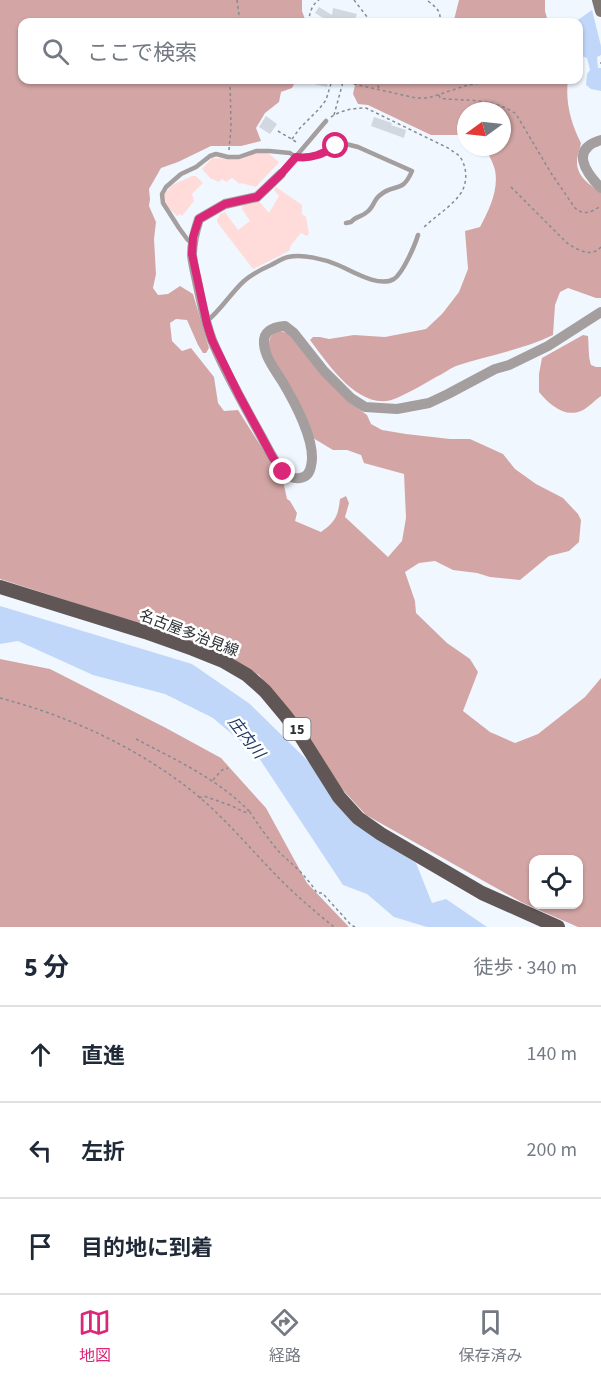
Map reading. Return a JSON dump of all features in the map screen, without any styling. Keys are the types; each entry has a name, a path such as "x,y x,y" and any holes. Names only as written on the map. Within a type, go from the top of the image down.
{"main road":[{"path":"598,0 601,11"},
{"name":"名古屋多治見線","path":"0,587 193,649 223,661 248,675 285,715 339,797 358,818 482,893 558,927"}],"street":[{"path":"601,140 590,143 583,153 583,166 601,188"},
{"path":"281,174 257,197 225,204 199,219 193,237 192,254 212,340 273,458 283,472 291,478 305,477 310,471 313,453 308,435 291,396 267,356 264,345 265,337 270,329 285,326 294,333 324,371 351,398 365,407 397,409 429,403 495,369 509,365 548,346 601,312"}],"lane":[{"path":"281,174 326,121"},
{"path":"193,244 183,234 163,203 162,194 181,174 216,154 239,157 256,151 269,151 290,153 296,157 306,158 318,155 342,143 358,147 412,171 408,182 399,188 381,193 366,214 346,223"},
{"path":"206,322 218,312 244,280 289,257 321,260 376,280 393,280 411,254 418,235"}],"path":[{"path":"237,0 239,18"},
{"path":"309,18 315,2 319,0"},
{"path":"354,0 368,18"},
{"path":"428,1 436,7 441,18"},
{"path":"228,157 231,127 230,84"},
{"path":"292,139 326,100 331,84"},
{"path":"334,115 342,84"},
{"path":"354,84 416,98 428,98 474,84"},
{"path":"377,84 380,91"},
{"path":"439,95 440,98 487,103 512,111 575,208 580,212 588,213 601,206"},
{"path":"326,121 345,110 366,108 458,155 464,164 466,175 464,188 460,196 418,235"},
{"path":"278,131 304,146"},
{"path":"511,187 573,247 592,253 601,247"},
{"path":"0,698 99,733 158,767 199,798 275,874 334,927"},
{"path":"136,739 213,781 240,801 281,854 355,927"},
{"path":"213,781 222,770 228,768"},
{"path":"199,798 204,796 244,813 250,812"}],"shaded area":[{"path":"0,0 302,0 305,18 18,18 18,84 294,84 292,88 281,92 279,102 265,113 256,128 261,141 241,146 211,146 161,168 149,189 149,206 156,222 154,239 156,274 153,288 158,295 168,294 180,286 193,294 209,348 206,353 203,353 187,320 176,319 170,323 172,341 182,351 191,348 214,377 218,403 224,411 238,410 279,475 287,499 297,513 295,521 321,532 333,522 340,499 346,496 349,503 345,517 388,557 402,541 406,518 404,474 364,463 361,455 347,450 333,450 313,438 268,348 270,338 277,331 291,335 347,400 367,415 371,424 382,430 406,434 470,439 503,454 515,469 536,484 563,498 578,514 581,520 579,542 569,551 549,556 520,580 453,570 435,561 419,563 405,572 415,601 416,613 447,643 470,659 478,672 463,711 490,732 515,743 538,734 585,697 601,678 601,927 578,927 537,909 583,909 583,855 529,855 529,906 523,903 366,815 341,788 259,675 212,649 0,579"},
{"path":"459,0 545,0 547,18 454,18"},
{"path":"355,84 568,84 570,112 581,143 577,160 579,172 585,180 601,192 601,298 568,288 560,292 555,305 553,335 456,366 399,397 385,401 372,400 348,385 310,340 313,337 329,339 354,335 385,337 426,329 442,314 459,292 468,269 465,231 480,227 490,207 496,185 495,170 490,156 511,156 511,102 457,102 457,135 431,135 368,105 358,104 353,94"},
{"path":"256,153 268,153 279,162 256,187 240,184 232,178 226,182 222,179 219,182 210,178 202,169 212,158 239,159"},
{"path":"196,176 203,183 192,194 194,201 182,216 180,214 177,216 166,204 164,194 172,185"},
{"path":"276,187 302,205 302,214 306,217 309,233 307,236 301,233 289,251 253,269 217,220 220,214 225,212 238,230 250,221 242,209 243,203 256,201 261,203 269,213 279,196 274,190"},
{"path":"583,335 588,336 591,365 601,367 601,396 584,410 569,413 557,409 539,392 539,374 542,358"},
{"path":"0,659 50,669 221,758 266,808 307,883 349,927 0,927"}],"water":[{"path":"592,10 601,46 601,55 597,57 598,68 601,68 601,91 591,89 586,85 587,74 590,70 587,58 583,56 583,18 581,18"},
{"name":"庄内川","path":"0,606 192,664 250,704 309,762 353,823 416,863 432,903 446,899 487,927 427,927 394,917 367,894 343,885 257,755 213,718 165,694 93,675 18,641 0,644"}],"building":[{"path":"319,7 332,15 333,8 357,14 356,18 323,18 315,13"},
{"path":"266,116 277,124 270,134 259,127"},
{"path":"374,117 406,130 404,138 371,126"}],"route":[{"path":"283,472 239,395 212,340 195,271 192,254 193,237 199,219 225,204 257,197 296,157 313,157 336,146"}]}
